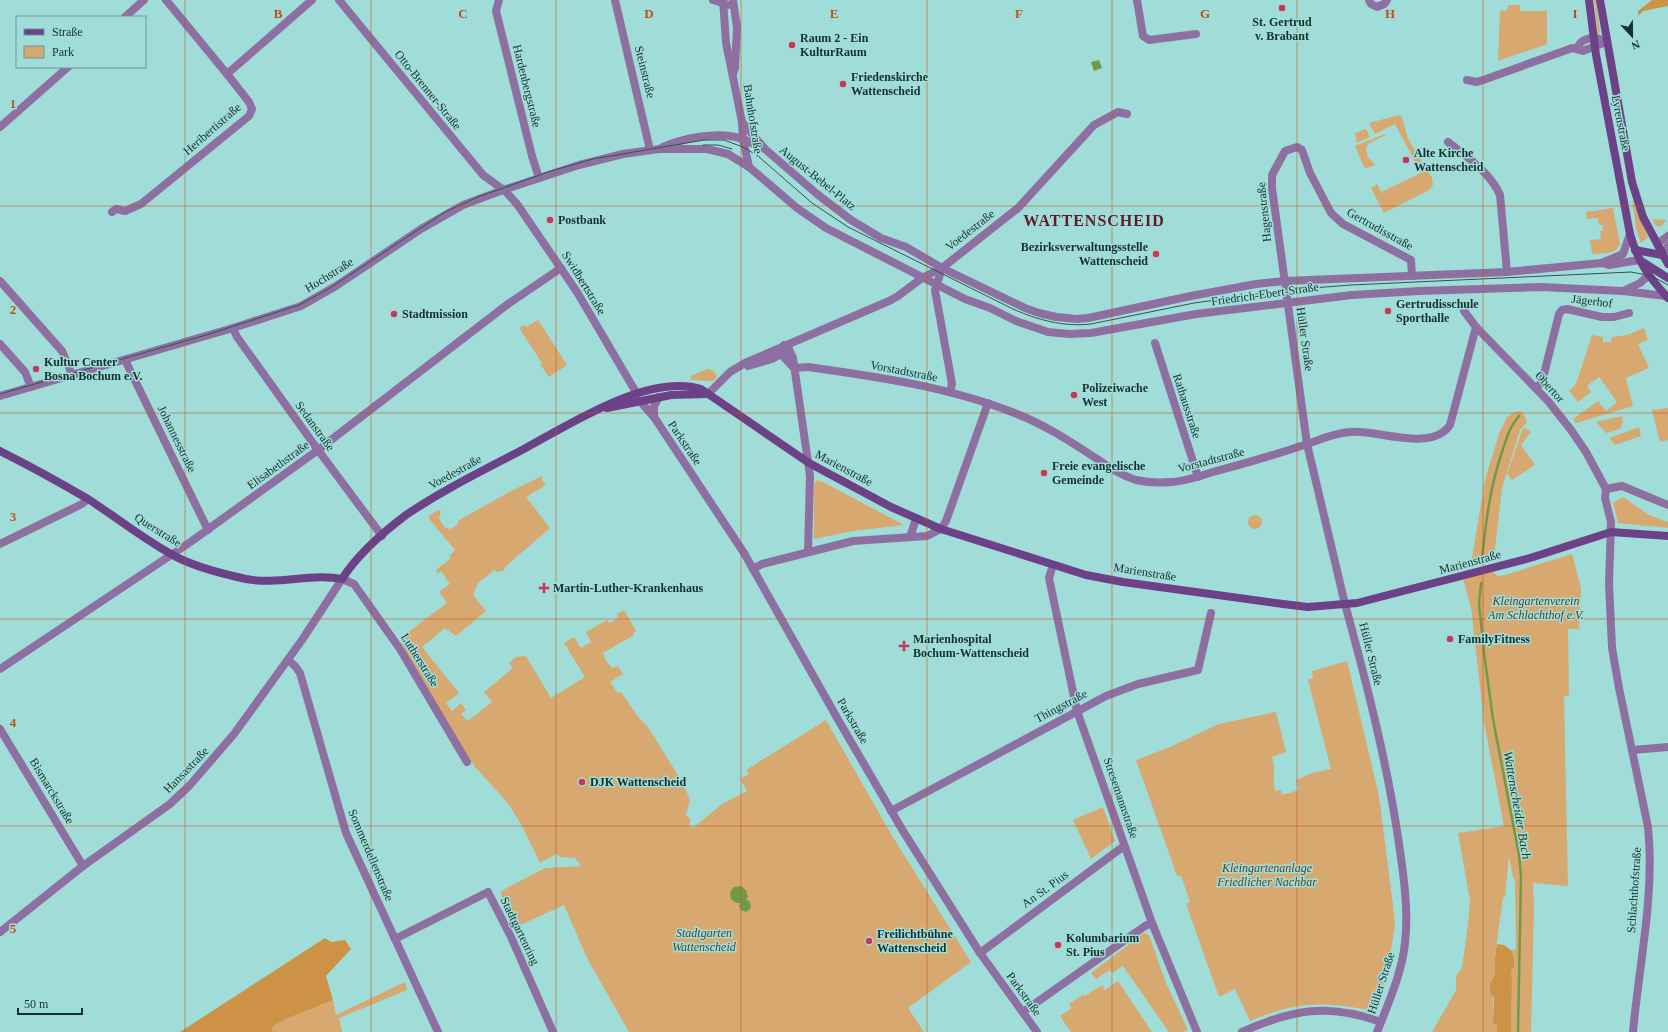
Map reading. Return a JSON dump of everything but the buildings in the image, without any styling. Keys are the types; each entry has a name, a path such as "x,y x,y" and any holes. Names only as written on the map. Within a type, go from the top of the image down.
{"main road":[{"name":"Lyrenstraße","path":"1589,0 1595,48 1630,234 1639,260"},
{"name":"Lyrenstraße","path":"1600,0 1606,42 1632,182 1643,217 1668,264"},
{"path":"1657,244 1639,260 1651,272 1667,297"},
{"path":"1635,250 1662,255 1651,272"},
{"path":"1651,272 1668,278"},
{"name":"Voedestraße","path":"638,398 670,386 693,387 708,394"},
{"name":"Voedestraße","path":"342,579 350,566 362,553 406,516 442,492 615,401 680,394 708,394"},
{"name":"Marienstraße","path":"708,394 809,463 916,519 941,529 1053,565 1123,582 1308,607 1357,603 1498,567 1611,532"},
{"name":"Querstraße","path":"0,451 38,470 88,499 171,555 195,564 246,579 271,581 323,578 342,579"},
{"path":"1611,532 1668,537"}],"street":[{"path":"126,16 144,0"},
{"name":"Heribertistraße","path":"112,212 116,209 125,211 141,204 249,116 252,109 249,102 227,74 166,0"},
{"path":"227,74 312,0"},
{"name":"Otto-Brenner-Straße","path":"339,0 480,172 503,190"},
{"name":"Hardenbergstraße","path":"499,0 496,11 533,162 539,178"},
{"name":"Steinstraße","path":"615,0 650,150"},
{"path":"713,0 734,3"},
{"path":"1137,0 1143,36 1149,40 1196,34"},
{"path":"1369,0 1371,4 1377,6 1384,4 1387,0"},
{"name":"Bahnhofstraße","path":"723,2 726,43 730,69 733,74 749,167"},
{"name":"Bahnhofstraße","path":"733,74 735,68 737,28 734,3"},
{"path":"1580,50 1579,44 1582,41 1594,38 1606,42"},
{"path":"1467,80 1477,82 1564,51 1595,48 1606,42"},
{"path":"0,127 67,68"},
{"name":"Voedestraße","path":"708,394 730,372 745,362 786,347 804,337 894,298 922,278 942,268 1018,208 1094,125 1118,112 1127,114"},
{"name":"August-Bebel-Platz","path":"742,122 766,149 838,211 881,238 906,248 942,268"},
{"name":"Hochstraße","path":"659,149 692,139 715,136 736,137 743,139"},
{"name":"August-Bebel-Platz","path":"743,139 766,149"},
{"path":"1448,142 1495,184 1500,195 1507,272"},
{"name":"Gertrudisstraße","path":"1292,148 1297,147 1302,150 1310,173 1331,213 1343,224 1370,236 1411,260 1412,276"},
{"name":"Hochstraße","path":"0,396 233,328 311,301 421,229 457,208 503,190 579,165 623,154 659,149 693,148 718,151 728,154 749,167"},
{"name":"Hagenstraße","path":"1284,281 1272,188 1272,175 1285,151 1292,148"},
{"path":"749,167 797,208 826,228 898,264 922,278"},
{"name":"Swidbertstraße","path":"503,190 517,204 561,268 638,398"},
{"name":"Friedrich-Ebert-Straße","path":"942,268 1025,308 1056,317 1076,319 1100,316 1191,296 1256,284 1284,281 1507,272 1602,263 1623,254 1630,234"},
{"path":"1657,244 1668,236"},
{"path":"1662,255 1668,246"},
{"name":"Friedrich-Ebert-Straße","path":"1602,263 1610,265 1639,260"},
{"name":"Elisabethstraße","path":"0,670 208,530 318,450 502,309 561,268"},
{"path":"942,268 935,290 952,384 950,392"},
{"path":"1624,291 1640,283 1651,272"},
{"name":"Friedrich-Ebert-Straße","path":"922,278 1025,325 1048,332 1069,334 1091,333 1196,314 1287,302 1367,294 1541,287 1624,291 1667,297"},
{"path":"0,281 62,351 72,374"},
{"name":"Hüller Straße","path":"1284,281 1307,444 1345,604 1376,725 1392,800 1407,912 1405,943 1402,960 1377,1032"},
{"name":"Jägerhof","path":"1536,388 1542,382 1559,314 1562,310 1567,309 1608,317 1629,313"},
{"name":"Obertor","path":"1464,311 1476,327 1536,388 1576,437 1606,490 1605,498 1611,522 1611,532"},
{"name":"Vorstadtstraße","path":"794,368 808,367 896,380 950,392 988,403 1020,415 1061,437 1118,473 1137,480 1170,482 1198,477 1307,444 1325,437 1349,432 1423,439 1442,434 1450,425 1476,327"},
{"name":"Sedanstraße","path":"233,328 237,337 382,536"},
{"name":"Rathausstraße","path":"1155,343 1198,477"},
{"path":"0,344 25,372 31,387"},
{"path":"794,368 781,354 786,347 793,358 809,463 808,552"},
{"name":"Voedestraße","path":"741,366 764,362 781,354"},
{"name":"Johannesstraße","path":"125,360 208,530"},
{"name":"Parkstraße","path":"654,418 654,406 659,397"},
{"name":"Parkstraße","path":"638,398 654,418 744,553 891,811 980,953 1037,1032"},
{"path":"753,569 762,564 853,541 927,536 941,529 946,521 988,403"},
{"path":"1606,490 1622,486 1668,505"},
{"path":"0,544 82,504 88,499"},
{"path":"910,537 916,519"},
{"name":"Schlachthofstraße","path":"1611,532 1609,543 1609,583 1612,648 1648,827 1650,869 1633,1032"},
{"name":"Stresemannstraße","path":"1053,565 1049,578 1077,711 1152,923 1197,1032"},
{"name":"Hansastraße","path":"0,932 83,866 153,816 186,789 234,734 288,660 342,579"},
{"name":"Lutherstraße","path":"342,579 354,584 400,649 467,762"},
{"name":"Thingstraße","path":"891,811 1106,696 1138,684 1198,670 1211,613"},
{"name":"Sommerdellenstraße","path":"288,660 300,673 346,833 438,1032"},
{"name":"Bismarckstraße","path":"0,729 83,866"},
{"path":"1633,750 1668,747"},
{"name":"An St. Pius","path":"980,953 1124,846"},
{"name":"Stadtgartenring","path":"395,939 488,892 511,937 553,1032"},
{"path":"1023,1012 1145,926 1152,923"},
{"path":"1242,1032 1264,1022 1287,1015 1313,1011 1360,1015 1381,1022"}],"green space":[{"path":"1594,0 1596,0 1600,32 1598,36"},
{"path":"1508,5 1520,5 1520,11 1547,11 1547,44 1498,61 1500,10 1507,11"},
{"path":"1399,115 1402,117 1408,139 1432,178 1433,185 1429,190 1384,213 1371,188 1377,184 1381,192 1421,173 1395,124 1375,134 1369,123"},
{"path":"1366,129 1370,137 1357,143 1355,133"},
{"path":"1385,134 1386,135 1368,144 1366,149 1368,158 1375,165 1367,168 1364,167 1355,146"},
{"path":"1632,199 1648,237 1641,243 1636,228"},
{"path":"1613,208 1620,244 1618,248 1612,252 1592,254 1590,240 1601,239 1600,231 1603,231 1602,225 1599,225 1598,218 1587,219 1586,212"},
{"path":"1652,219 1666,221 1660,227 1655,225"},
{"path":"538,320 567,365 549,377 540,364 542,363 519,328 524,325 526,327"},
{"path":"1644,328 1648,340 1638,344 1649,368 1626,378 1633,406 1576,423 1573,419 1598,401 1606,411 1617,402 1599,377 1587,386 1591,392 1578,402 1569,391 1576,384 1592,335 1603,337 1603,342 1611,342 1612,337 1627,335"},
{"path":"707,369 712,370 717,375 715,380 691,380 691,376"},
{"path":"1668,408 1668,440 1660,442 1652,410"},
{"path":"1522,411 1527,422 1520,430 1502,488 1494,557 1471,564 1485,480 1499,434 1507,417 1515,412"},
{"path":"1622,416 1623,422 1620,429 1606,433 1596,422"},
{"path":"1524,427 1531,432 1521,445 1535,465 1512,480 1507,474"},
{"path":"1639,427 1641,436 1615,445 1609,438"},
{"name":"Stadtgarten Wattenscheid","path":"542,476 542,480 546,485 526,497 550,528 504,568 505,570 497,572 494,570 478,583 473,595 486,611 456,636 445,628 422,647 459,693 446,703 452,711 461,703 466,710 461,714 468,721 492,702 484,692 513,668 509,663 516,657 526,656 551,698 585,677 564,643 574,637 581,648 591,642 586,632 607,620 610,623 618,618 617,614 624,610 636,631 633,633 634,635 603,653 607,663 612,668 618,666 623,674 610,682 618,693 621,692 639,718 648,727 684,785 690,800 686,815 691,820 689,824 693,828 722,804 747,791 740,779 749,774 746,770 826,720 891,834 971,962 908,1008 924,1032 629,1032 587,958 564,905 516,927 501,894 503,890 545,868 581,866 575,858 561,857 556,854 540,863 521,824 507,802 475,767 460,744 410,660 400,638 447,603 439,592 450,584 441,571 438,574 436,570 451,558 449,556 455,550 429,519 429,516 438,510 441,511 439,518 444,527 450,529 457,525 458,521 463,518 511,491"},
{"path":"817,480 904,525 853,531 814,539 814,484"},
{"path":"1623,497 1649,515 1668,522 1668,528 1618,523 1613,503"},
{"path":"1255,515 1260,517 1262,522 1260,527 1255,529 1250,527 1248,522 1250,517"},
{"name":"Kleingartenverein Am Schlachthof e.V.","path":"1572,554 1581,588 1579,629 1568,629 1569,695 1564,697 1568,886 1533,883 1534,908 1531,1032 1511,1032 1511,971 1515,965 1512,951 1516,949 1515,879 1513,878 1509,856 1505,897 1503,897 1495,957 1495,974 1493,977 1493,1024 1497,1024 1497,1032 1432,1032 1456,990 1456,976 1462,968 1468,924 1470,901 1458,833 1504,826 1484,722 1471,608 1463,578 1492,570 1497,576 1505,575"},
{"name":"Kleingartenanlage Friedlicher Nachbar","path":"1347,661 1379,796 1395,925 1388,969 1374,1011 1325,1004 1297,1006 1267,1014 1250,1021 1235,989 1219,997 1186,904 1190,902 1181,876 1177,876 1136,760 1170,747 1219,724 1276,712 1286,752 1272,757 1274,766 1275,791 1281,790 1282,795 1299,790 1296,780 1312,773 1331,769 1308,680 1313,678 1312,671"},
{"path":"1103,807 1115,841 1091,859 1073,820"},
{"path":"1144,933 1149,935 1166,983 1188,1030 1183,1032 1169,1032 1123,966 1112,973 1110,970 1096,979 1091,973"},
{"path":"1118,981 1152,1032 1071,1032 1060,1016 1072,1008 1069,1004 1102,985 1105,990"},
{"path":"405,982 407,990 339,1018 342,1032 272,1032 273,1026 286,1019 333,1000 336,1015"}],"shaded area":[{"path":"1652,0 1668,0 1668,6 1643,11 1638,16 1638,11"},
{"path":"1099,60 1102,68 1094,71 1091,62"},
{"path":"741,886 746,890 748,897 746,900 749,901 751,905 750,909 746,912 741,910 739,906 740,903 736,903 731,899 730,892 734,887"},
{"path":"325,938 331,942 345,940 351,949 326,976 333,1000 286,1019 273,1026 272,1032 180,1032"},
{"path":"1497,944 1504,945 1512,951 1515,965 1511,971 1511,1032 1497,1032 1497,1024 1493,1024 1494,997 1490,993 1490,985 1495,974"}],"waterway":[{"name":"Wattenscheider Bach","path":"1482,559 1487,517 1495,476 1507,436 1519,416"},
{"name":"Wattenscheider Bach","path":"1481,583 1479,603 1493,719 1519,855 1521,876 1518,1032"}],"tram line":[{"path":"0,394 206,335 299,305 330,288 445,212 478,197 551,171 593,159 704,140 724,140 743,147 758,156 812,203 848,227 1013,309 1051,322 1081,325 1091,324 1194,303 1286,290 1351,285 1631,272 1652,276 1668,285"},
{"path":"703,145 718,145 732,149"}],"place":[{"name":"St. Gertrud v. Brabant","path":"1282,8"},
{"name":"Raum 2 - Ein KulturRaum","path":"792,45"},
{"name":"Friedenskirche Wattenscheid","path":"843,84"},
{"name":"Alte Kirche Wattenscheid","path":"1406,160"},
{"name":"Postbank","path":"550,220"},
{"name":"Bezirksverwaltungsstelle Wattenscheid","path":"1156,254"},
{"name":"Gertrudisschule Sporthalle","path":"1388,311"},
{"name":"Stadtmission","path":"394,314"},
{"name":"Kultur Center Bosna Bochum e.V.","path":"36,369"},
{"name":"Polizeiwache West","path":"1074,395"},
{"name":"Freie evangelische Gemeinde","path":"1044,473"},
{"name":"Martin-Luther-Krankenhaus","path":"544,588"},
{"name":"FamilyFitness","path":"1450,639"},
{"name":"Marienhospital Bochum-Wattenscheid","path":"904,646"},
{"name":"DJK Wattenscheid","path":"582,782"},
{"name":"Freilichtbühne Wattenscheid","path":"869,941"},
{"name":"Kolumbarium St. Pius","path":"1058,945"}],"district":[{"name":"WATTENSCHEID","path":"1094,220"}]}
